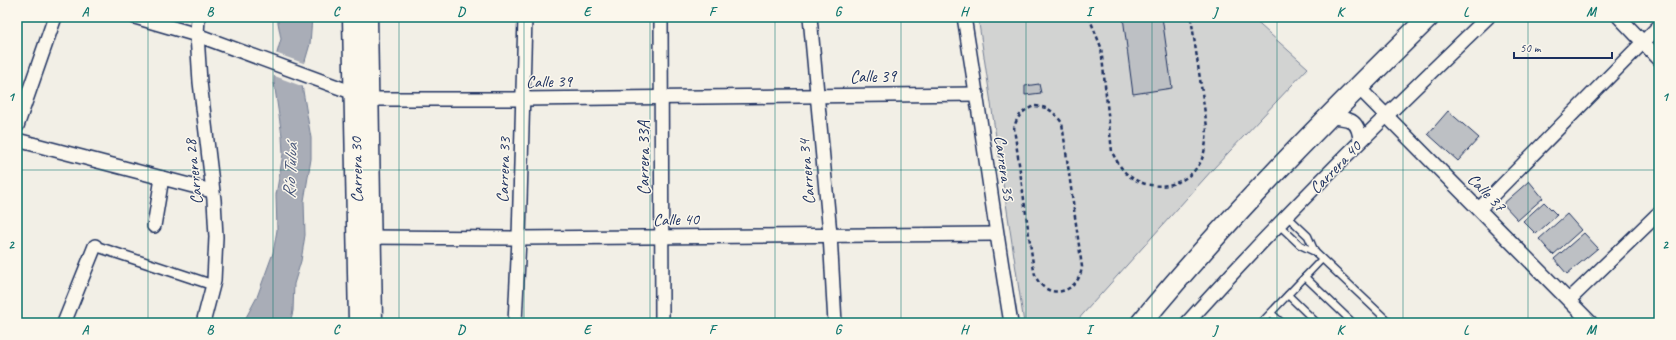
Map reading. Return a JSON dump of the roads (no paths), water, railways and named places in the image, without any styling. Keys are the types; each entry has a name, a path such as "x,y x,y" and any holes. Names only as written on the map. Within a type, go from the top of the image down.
{"main road":[{"name":"Carrera 30","path":"352,17 362,96"},
{"name":"Carrera 30","path":"358,323 364,237 362,96 368,17"},
{"path":"1141,323 1169,289 1264,184 1328,117 1429,17"},
{"name":"Carrera 30","path":"364,237 373,323"}],"street":[{"path":"17,126 55,17"},
{"name":"Calle 39","path":"135,17 197,35 362,96 522,99 660,96 977,94"},
{"name":"Carrera 28","path":"198,17 197,35 200,82 214,200 216,237 216,263 213,286 203,323"},
{"name":"Carrera 33","path":"514,323 519,238 525,17"},
{"name":"Carrera 33A","path":"661,17 660,237 662,323"},
{"name":"Carrera 34","path":"810,17 830,234 835,323"},
{"name":"Carrera 35","path":"964,17 977,94 996,234 1011,323"},
{"name":"Carrera 40","path":"1186,323 1360,141 1488,17"},
{"path":"1618,17 1659,59"},
{"path":"1479,209 1659,26"},
{"name":"Calle 37","path":"1358,87 1591,323"},
{"path":"1328,117 1350,120 1360,131 1360,141"},
{"path":"17,140 212,191"},
{"path":"154,226 162,178"},
{"path":"1569,300 1659,213"},
{"name":"Calle 40","path":"364,237 519,238 830,234 996,234"},
{"path":"64,323 95,246 213,286"}],"lane":[{"path":"1283,221 1308,236 1315,252"},
{"path":"1283,221 1300,245 1315,252 1390,323"},
{"path":"1262,323 1322,259"},
{"path":"1305,277 1353,323"},
{"path":"1288,295 1317,323"},
{"path":"1271,313 1282,323"}],"water":[{"name":"Río Tuluá","path":"277,17 312,17 310,44 303,68 302,85 311,138 311,159 304,201 305,235 301,261 294,284 293,311 290,323 243,323 257,297 273,253 277,230 276,195 283,154 282,136 274,82 275,60 281,39"}]}
